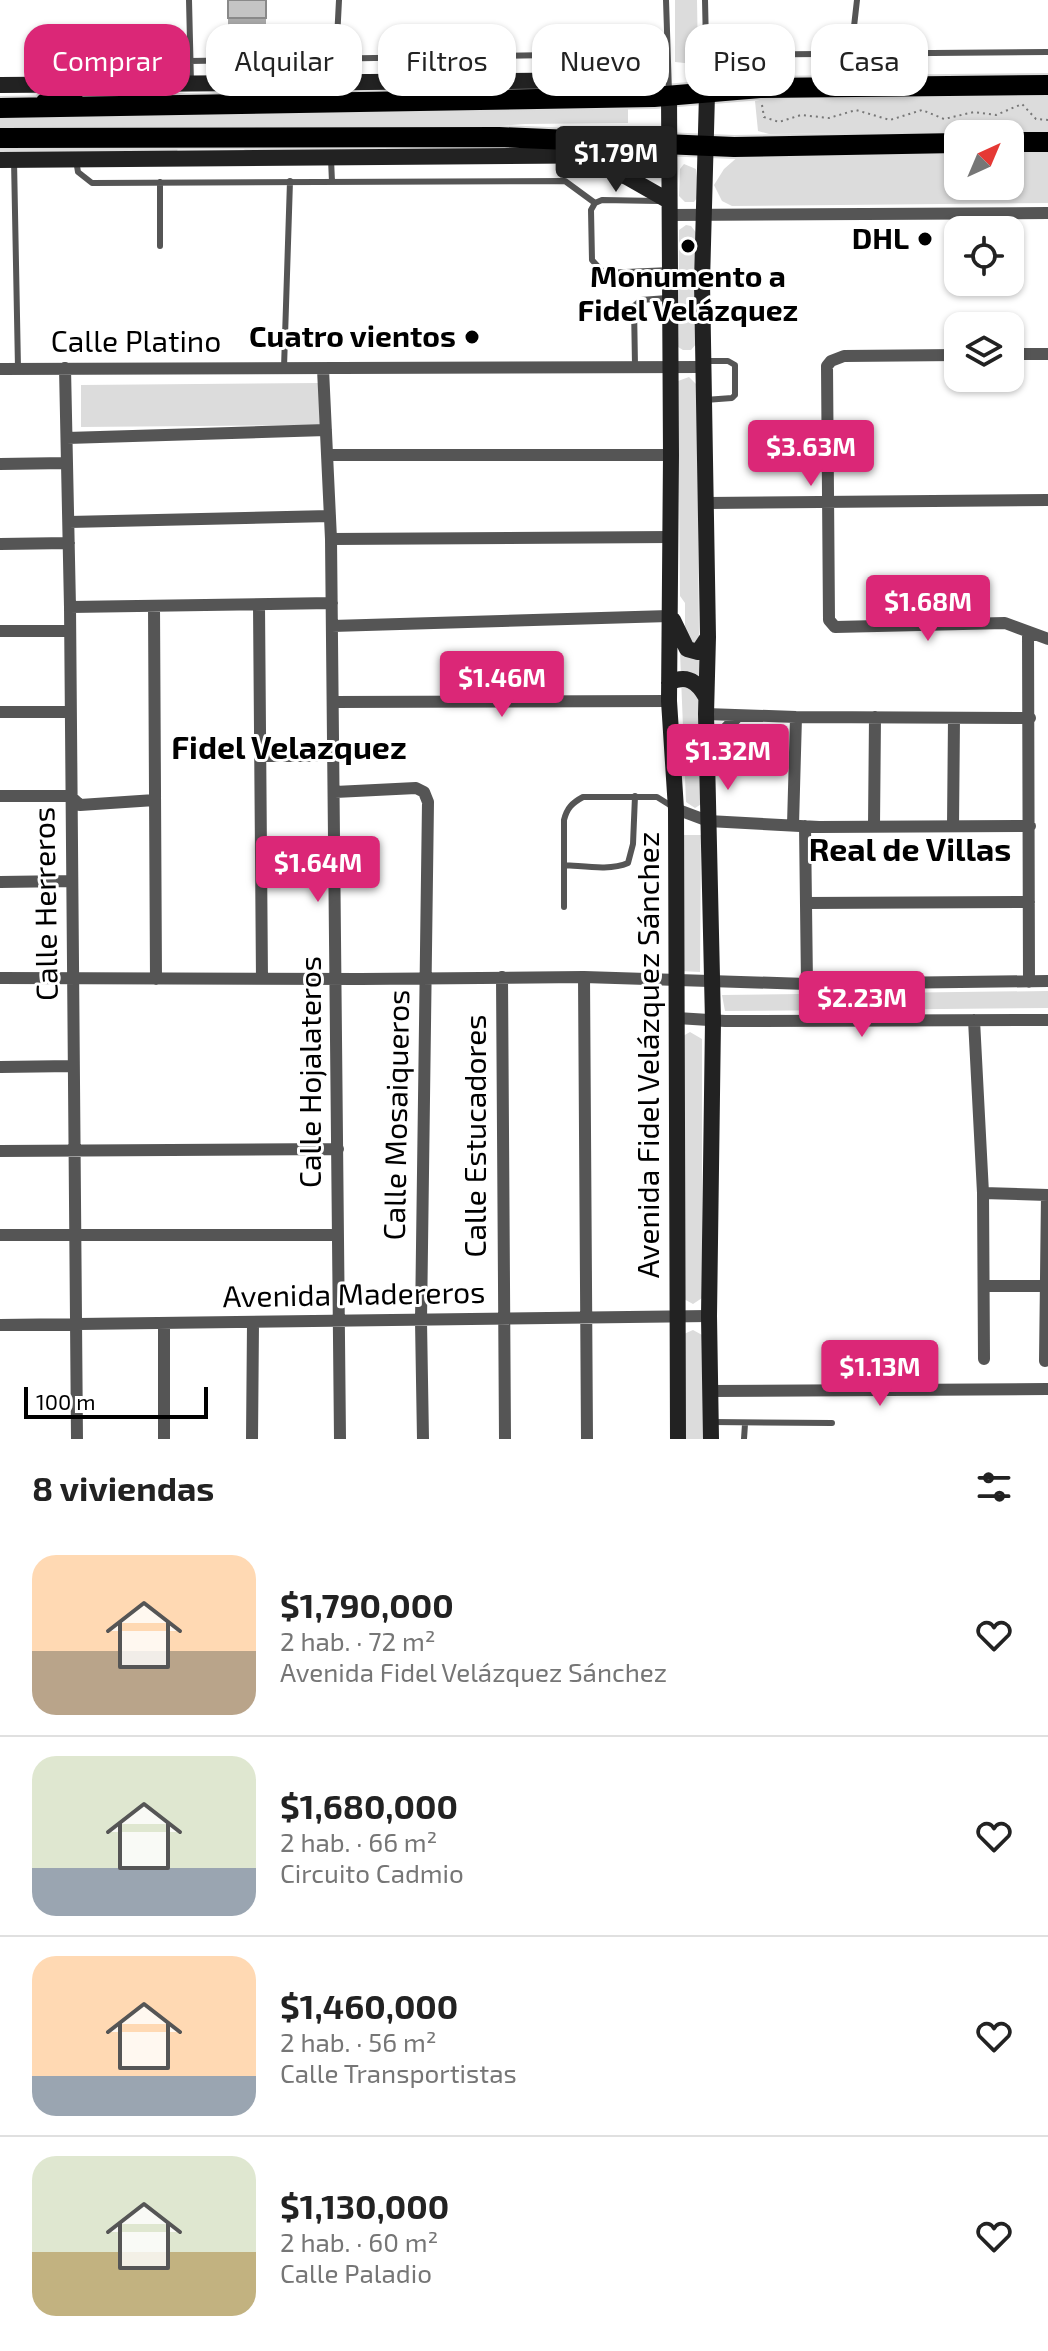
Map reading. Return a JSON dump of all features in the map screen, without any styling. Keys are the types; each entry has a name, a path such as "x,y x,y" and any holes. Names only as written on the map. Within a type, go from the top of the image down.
{"main road":[{"path":"191,83 532,81"},
{"path":"0,85 24,85"},
{"path":"795,88 1048,85"},
{"path":"38,107 60,96"},
{"path":"0,108 661,96"},
{"name":"Avenida Fidel Velázquez Sánchez","path":"661,96 670,208 669,701 676,809 678,1439"},
{"name":"Avenida Fidel Velázquez Sánchez","path":"707,96 702,216 707,503 706,714 713,1021 709,1316 711,1431"},
{"path":"0,138 469,137 734,147 944,143"},
{"path":"210,138 211,159"},
{"path":"7,160 578,156 644,154 664,142"},
{"path":"1024,142 1048,142"},
{"path":"578,156 627,177 670,208"},
{"path":"669,616 687,649 698,652 708,637"},
{"path":"669,683 679,678 690,680 700,686 706,697"}],"street":[{"path":"670,208 702,216 1048,213"},
{"path":"1024,354 1048,354"},
{"path":"944,355 844,356 831,361 826,371 830,623 835,627 1005,623 1048,639"},
{"name":"Calle Platino","path":"0,369 671,367 703,364"},
{"name":"Calle Herreros","path":"65,368 77,1439"},
{"name":"Calle Hojalateros","path":"323,369 331,539 340,1439"},
{"path":"67,438 326,430"},
{"path":"327,455 671,455"},
{"path":"0,464 67,463"},
{"path":"707,503 1048,500"},
{"path":"69,522 330,516"},
{"path":"331,539 671,537"},
{"path":"0,544 69,543"},
{"path":"70,607 332,603"},
{"path":"259,605 262,979"},
{"path":"154,606 156,979"},
{"path":"332,626 669,616"},
{"path":"0,631 70,631"},
{"path":"1028,632 1029,982"},
{"path":"333,702 669,701"},
{"path":"0,712 69,712"},
{"path":"706,714 1030,718"},
{"path":"708,747 738,716"},
{"path":"796,717 807,984"},
{"path":"874,826 875,717"},
{"path":"953,826 954,718"},
{"path":"260,756 334,756"},
{"name":"Calle Mosaiqueros","path":"335,792 416,788 424,792 428,802 421,1321 423,1439"},
{"path":"0,796 70,796 80,805 155,800"},
{"path":"676,809 708,821 799,826 1030,826"},
{"path":"0,882 71,881"},
{"path":"806,903 1029,902"},
{"name":"Calle Estucadores","path":"502,977 505,1439"},
{"path":"584,977 587,1439"},
{"path":"0,978 584,977 807,984 1048,981"},
{"path":"677,1018 713,1021 1048,1020"},
{"path":"974,1020 983,1193 984,1359"},
{"path":"0,1067 73,1066"},
{"path":"0,1151 338,1149"},
{"path":"983,1193 1047,1195 1045,1361"},
{"path":"0,1235 337,1235"},
{"path":"985,1286 1046,1286"},
{"name":"Avenida Madereros","path":"0,1325 709,1316"},
{"path":"252,1439 253,1323"},
{"path":"164,1324 164,1439"},
{"path":"711,1391 1048,1389"}],"lane":[{"path":"189,0 189,24"},
{"path":"338,24 339,0"},
{"path":"666,0 666,24"},
{"path":"705,0 706,24"},
{"path":"854,24 857,0"},
{"path":"928,53 1048,52"},
{"path":"362,59 532,55"},
{"path":"190,72 191,83"},
{"path":"331,159 332,182"},
{"path":"7,160 18,368"},
{"path":"76,160 78,172 92,183 565,181 595,203"},
{"path":"284,368 290,181"},
{"path":"160,182 160,246"},
{"path":"670,208 602,200 595,203 591,210 592,260 597,268 604,273 670,270"},
{"path":"635,366 634,306 641,300 670,298"},
{"path":"703,364 728,361 735,365 735,395 732,398 705,400"},
{"path":"564,865 623,866 628,863 633,844 635,796"},
{"path":"564,907 564,820 573,802 583,797 657,797 676,809"},
{"path":"711,1431 745,1424 832,1423"},
{"path":"744,1439 745,1424"}],"path":[{"path":"761,96 764,117 779,122 801,115 829,118 856,110 890,120 922,110 944,119 974,112 996,115 1022,104 1036,119 1048,120"}],"shaded area":[{"path":"675,0 697,0 697,24 685,24 685,63 675,62"},
{"path":"1048,95 1048,132 1024,132 1024,120 944,120 944,133 769,134 758,131 755,101 768,98"},
{"path":"628,106 628,123 525,124 438,130 0,132 0,114"},
{"path":"239,145 486,148 479,152 246,151"},
{"path":"0,146 178,146 177,153 0,154"},
{"path":"944,153 944,200 1024,200 1024,153 1048,153 1048,203 732,206 722,201 714,185 724,169 740,155"},
{"path":"684,164 696,169 699,195 694,202 685,202 679,196 680,169"},
{"path":"686,225 691,226 698,235 697,343 691,350 678,347 679,230"},
{"path":"689,377 697,385 699,639 691,646 685,642 685,603 680,596 678,381"},
{"path":"319,383 320,425 81,427 81,385"},
{"path":"680,652 700,657 703,803 695,808 686,802"},
{"path":"682,835 701,835 700,972 680,971"},
{"path":"1048,991 1048,1008 725,1011 722,995"},
{"path":"690,1032 702,1039 702,1298 693,1304 682,1298 683,1036"},
{"path":"693,1330 704,1336 704,1439 685,1439 684,1334"}],"building":[{"path":"228,0 266,0 266,18 228,18"}],"place":[{"name":"DHL","path":"925,239"},
{"name":"Monumento a Fidel Velázquez","path":"688,246"},
{"name":"Cuatro vientos","path":"472,337"}],"district":[{"name":"Fidel Velazquez","path":"289,748"},
{"name":"Real de Villas","path":"910,850"}]}
